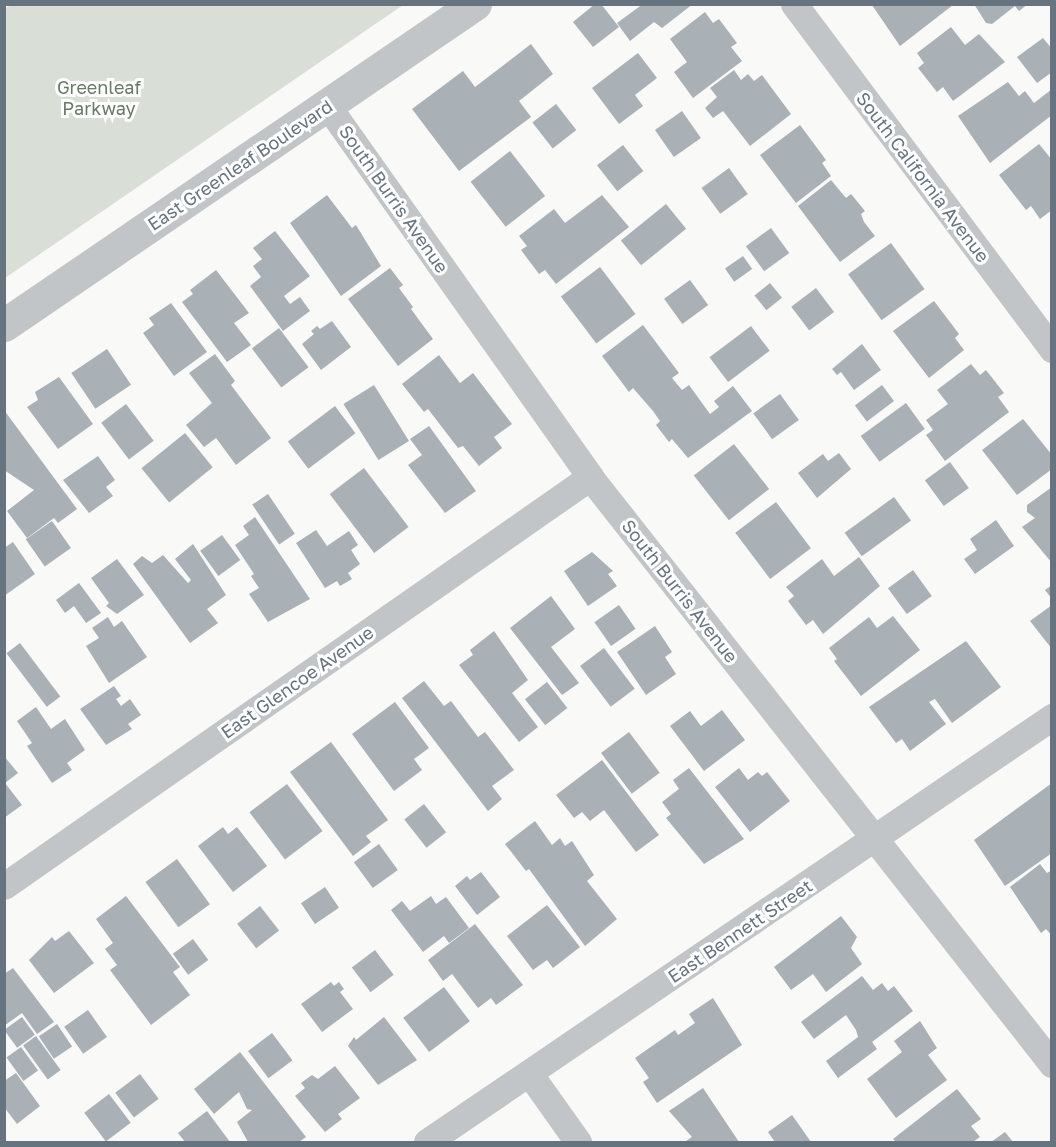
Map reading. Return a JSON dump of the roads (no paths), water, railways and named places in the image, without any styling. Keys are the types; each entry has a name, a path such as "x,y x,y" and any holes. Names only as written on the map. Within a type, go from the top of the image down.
{"street":[{"name":"East Greenleaf Boulevard","path":"4,325 475,4"},
{"name":"South California Avenue","path":"794,4 1052,349"},
{"name":"South Burris Avenue","path":"327,105 590,477 1052,1064"},
{"name":"East Glencoe Avenue","path":"4,886 590,477"},
{"name":"East Bennett Street","path":"427,1143 877,839 1052,717"},
{"path":"529,1073 578,1143"}],"park label":[{"name":"Greenleaf Parkway","path":"99,98"}]}
